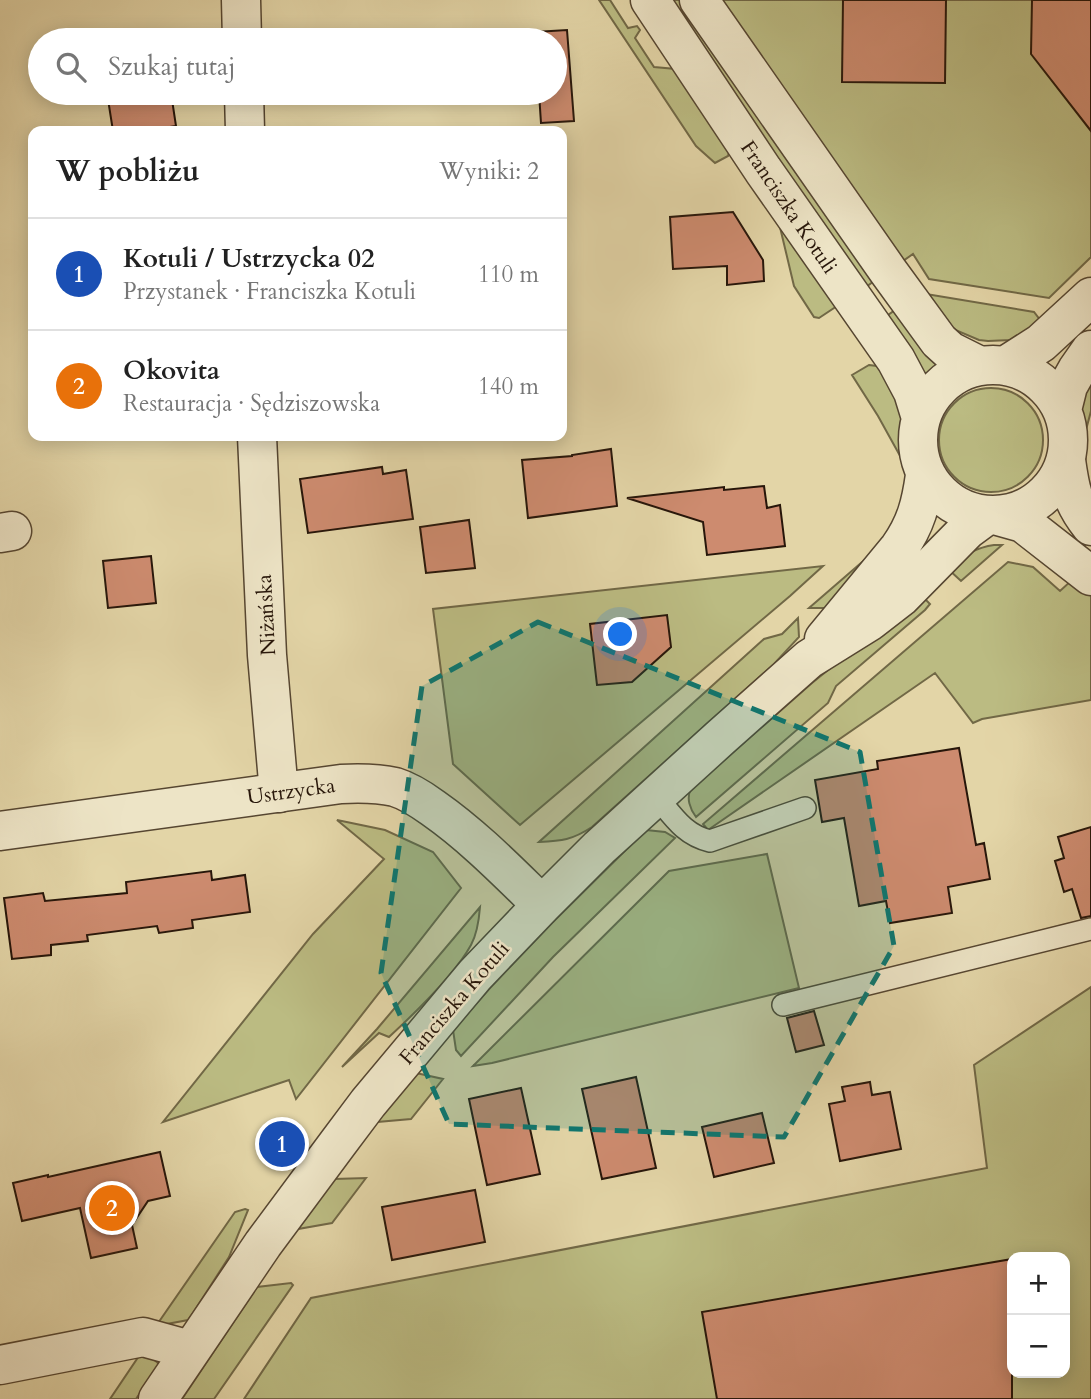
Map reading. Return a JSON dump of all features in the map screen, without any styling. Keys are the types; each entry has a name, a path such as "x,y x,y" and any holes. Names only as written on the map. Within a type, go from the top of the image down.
{"street":[{"path":"241,0 242,28"},
{"name":"Franciszka Kotuli","path":"650,0 763,170 896,360 914,392 920,418"},
{"name":"Franciszka Kotuli","path":"699,0 939,341 950,351 993,366"},
{"path":"244,105 245,126"},
{"path":"993,366 1041,344 1091,297"},
{"path":"1062,410 1068,386 1091,350"},
{"path":"1091,526 1076,505 1071,492 1066,460 1066,424 1062,410 1056,399 1038,380 1017,369 993,366 965,370 941,386 925,407 918,432 918,454 925,475 937,491 953,505 976,514 1023,523 1091,576"},
{"name":"Niżańska","path":"257,441 267,655 279,793"},
{"path":"992,516 1019,511 1040,499 1056,481 1066,460"},
{"name":"Franciszka Kotuli","path":"158,1399 263,1244 368,1103 475,975 599,848 808,659 906,538 922,500 925,475"},
{"name":"Franciszka Kotuli","path":"808,659 870,621 901,597 967,530 992,516"},
{"name":"Ustrzycka","path":"0,831 341,784 374,783 398,788 424,802 469,835 542,905"},
{"path":"0,1365 143,1337 190,1350"}],"lane":[{"path":"656,796 688,832 710,841 805,808"},
{"path":"783,1005 1091,929"}],"highlighted area":[{"path":"538,622 860,752 894,946 784,1137 449,1124 381,973 422,686"}],"green space":[{"path":"599,0 610,0 628,28 637,26 640,30 635,38 654,67 676,69 730,149 728,156 715,163 696,146"},
{"path":"668,0 685,0 878,278 862,290"},
{"path":"717,0 1091,0 1091,257 1049,298 929,279 913,254 900,263"},
{"path":"779,223 840,304 819,318 814,317 794,286"},
{"path":"920,293 1034,312 1044,325 1011,340 979,340 953,329"},
{"path":"898,308 937,363 936,369 925,378 881,320"},
{"path":"869,365 885,367 903,421 901,442 904,463 852,375"},
{"path":"1091,372 1091,411 1083,441 1081,411"},
{"path":"991,388 1011,392 1028,403 1039,420 1043,440 1039,460 1028,477 1011,488 991,492 971,488 954,477 943,460 939,440 943,420 954,403 971,392"},
{"path":"1002,545 961,581 947,568 974,551"},
{"path":"876,550 829,608 809,608"},
{"path":"1008,562 1033,567 1060,591 1072,580 1091,596 1091,700 982,719 973,723 935,673 708,830 703,824"},
{"path":"823,566 520,825 453,764 433,609"},
{"path":"921,595 930,604 925,610 836,686 828,703 696,817 689,803 691,789 812,683"},
{"path":"798,618 799,637 774,664 592,827 567,839 539,842 764,639 782,634"},
{"path":"337,820 385,830 433,852 461,888 296,1099 289,1080 163,1122 313,934 384,859"},
{"path":"646,830 665,832 675,838 553,957 461,1056 456,1050 453,1030 552,923"},
{"path":"767,854 799,988 473,1066 669,871"},
{"path":"480,907 473,941 464,957 444,981 389,1037 379,1033 342,1067 377,1029"},
{"path":"1091,987 1091,1399 244,1399 311,1298 987,1168 974,1065"},
{"path":"416,1073 443,1079 411,1119 377,1122"},
{"path":"366,1178 332,1223 298,1229 334,1179"},
{"path":"248,1210 229,1257 188,1320 156,1326 235,1212"},
{"path":"291,1283 293,1285 214,1399 182,1399 257,1287"},
{"path":"141,1353 150,1356 159,1364 136,1399 110,1399"}],"building":[{"path":"843,0 946,0 945,83 842,82"},
{"path":"1032,0 1091,0 1091,131 1031,54"},
{"path":"567,30 574,121 541,123 540,105 567,105"},
{"path":"109,105 173,105 176,126 112,126"},
{"path":"733,212 763,260 764,281 727,285 727,266 673,269 670,217"},
{"path":"611,449 617,506 528,518 522,460 572,456"},
{"path":"382,467 383,474 406,470 413,519 308,533 300,479"},
{"path":"764,486 767,508 780,505 785,546 707,555 703,522 627,498 724,487 724,490"},
{"path":"469,520 475,568 426,573 420,527"},
{"path":"151,556 156,603 108,608 103,561"},
{"path":"667,615 671,647 632,682 597,685 590,624"},
{"path":"959,748 976,845 984,843 990,879 948,887 952,913 890,923 886,901 859,906 844,818 822,822 815,780 878,769 877,761"},
{"path":"1091,827 1091,916 1081,918 1072,889 1064,892 1055,861 1064,858 1058,837"},
{"path":"211,871 212,880 245,875 250,912 192,920 193,928 159,933 157,926 87,935 88,941 51,945 51,955 12,959 4,898 43,893 45,901 127,893 126,882"},
{"path":"814,1011 824,1045 796,1052 787,1018"},
{"path":"636,1077 656,1168 602,1179 582,1089"},
{"path":"870,1082 872,1095 890,1092 901,1149 840,1161 829,1104 845,1101 842,1087"},
{"path":"521,1088 540,1174 487,1185 469,1099"},
{"path":"762,1113 774,1163 714,1177 702,1127"},
{"path":"160,1152 170,1196 148,1201 132,1225 137,1248 91,1258 80,1208 22,1221 13,1183"},
{"path":"475,1190 485,1242 392,1260 382,1207"},
{"path":"1007,1260 1007,1378 1012,1378 1012,1399 717,1399 702,1312"}],"place":[{"name":"Kotuli / Ustrzycka 02","path":"282,1144"},
{"name":"Okovita","path":"112,1208"}]}
